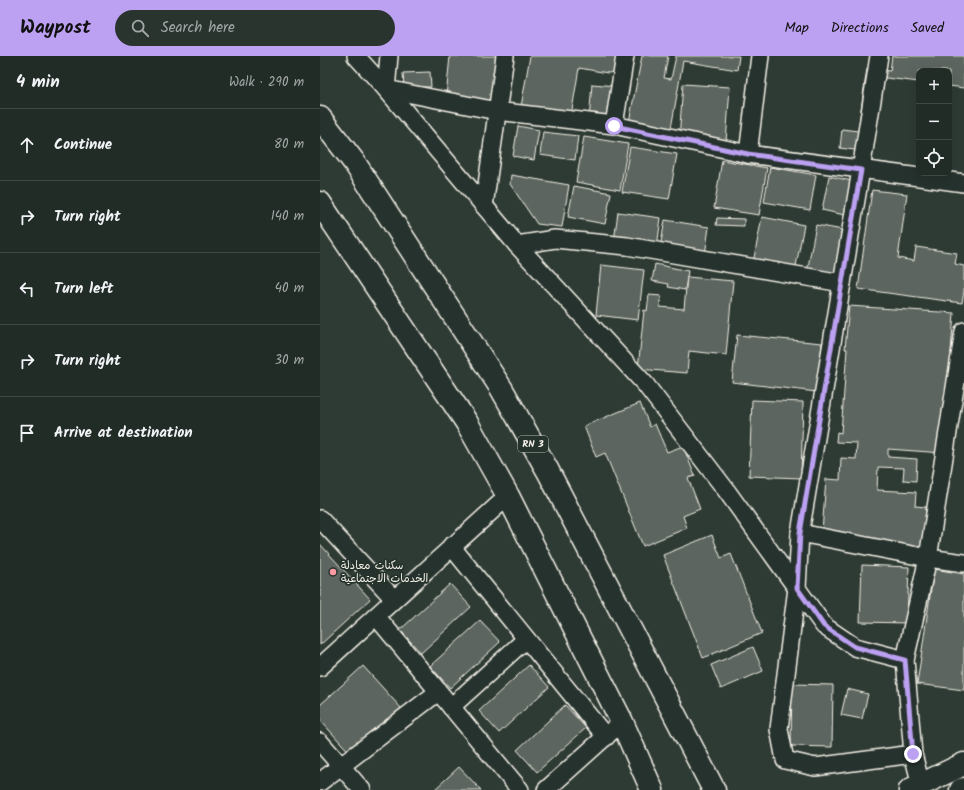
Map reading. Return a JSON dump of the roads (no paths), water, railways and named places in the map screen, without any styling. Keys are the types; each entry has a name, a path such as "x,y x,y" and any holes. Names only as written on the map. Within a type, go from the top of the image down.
{"main road":[{"name":"RN 3","path":"320,118 354,162 501,388 548,470 714,790"},
{"path":"320,202 467,423 508,496 622,722 652,790"},
{"path":"915,788 964,764"}],"street":[{"path":"356,56 386,89 517,245 645,384 726,490 824,626 855,647 905,660"},
{"path":"386,89 390,56"},
{"path":"484,206 505,56"},
{"path":"614,126 625,56"},
{"path":"748,154 760,56"},
{"path":"879,56 800,533 797,588 779,729 785,760 815,767 913,754"},
{"path":"386,89 498,111 614,126 748,154 964,183"},
{"path":"517,245 555,239 626,246 842,283"},
{"path":"915,788 905,660 928,558 964,331"},
{"path":"320,667 451,546 508,496"},
{"path":"320,519 394,599"},
{"path":"800,533 928,558 964,563"},
{"path":"451,546 606,737"},
{"path":"376,616 520,790"},
{"path":"451,707 526,638"},
{"path":"320,782 438,692"},
{"path":"546,790 622,722"},
{"path":"320,742 362,790"}],"place":[{"name":"سكنات معادلة الخدمات الاجتماعية","path":"333,572"}]}
